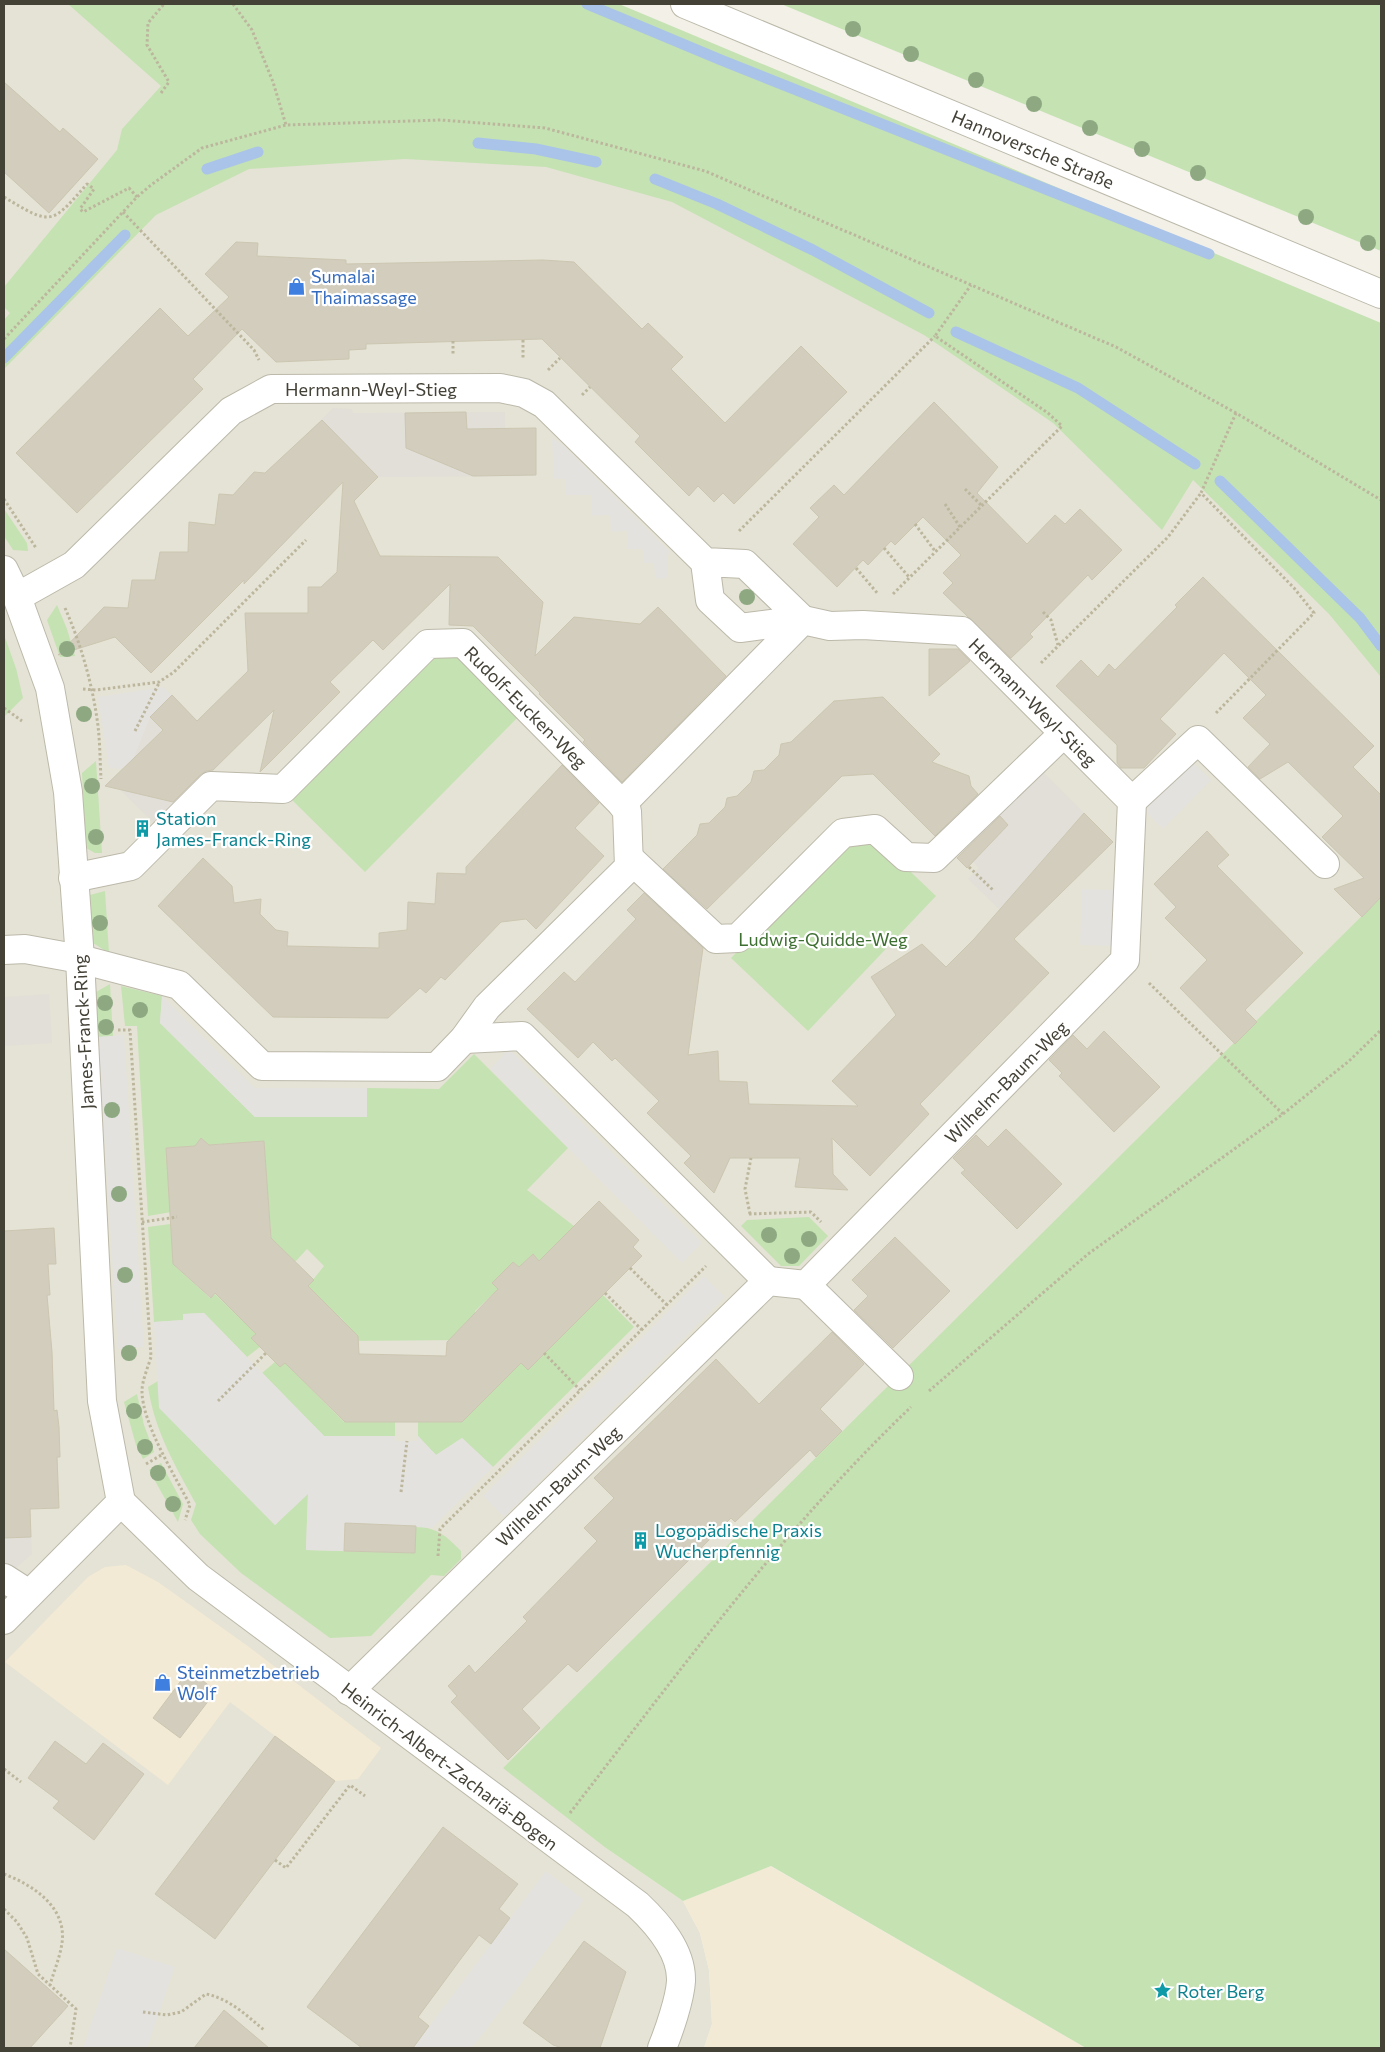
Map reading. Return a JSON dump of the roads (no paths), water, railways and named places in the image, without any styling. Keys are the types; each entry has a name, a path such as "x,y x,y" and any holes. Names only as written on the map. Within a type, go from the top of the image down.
{"street":[{"name":"Hannoversche Straße","path":"685,4 1381,294"},
{"name":"Hermann-Weyl-Stieg","path":"17,597 74,565 231,411 271,389 500,388 524,393 544,404 705,562 710,600 740,628 803,620 830,626 863,625 962,631 1132,801"},
{"path":"4,950 25,949 80,959 179,985 262,1066 437,1066 464,1038 487,1007 629,867 627,812 622,804 803,620 745,564 705,562"},
{"name":"James-Franck-Ring","path":"4,570 17,597 50,688 68,792 80,959 102,1401 122,1502"},
{"name":"Rudolf-Eucken-Weg","path":"73,878 131,866 211,786 283,789 428,644 464,643 622,804"},
{"path":"629,858 716,940 738,938 843,833 875,829 906,857 934,858 1064,732"},
{"path":"1132,801 1198,740 1325,864"},
{"name":"Wilhelm-Baum-Weg","path":"806,1285 1125,960 1132,801"},
{"path":"464,1038 522,1036 768,1281 806,1285 899,1376"},
{"name":"Wilhelm-Baum-Weg","path":"349,1691 768,1281"},
{"path":"4,1620 122,1502"},
{"name":"Heinrich-Albert-Zachariä-Bogen","path":"122,1502 198,1577 638,1905 655,1921 667,1938 677,1958 681,1980 670,2028 662,2048"},
{"path":"4,1578 29,1594"}],"waterway":[{"path":"587,4 721,60 1209,254"},
{"path":"478,143 536,149 596,162"},
{"path":"207,169 258,152"},
{"path":"655,179 717,204 813,250 929,313"},
{"path":"4,358 125,235"},
{"path":"956,332 1078,388 1195,464"},
{"path":"1220,481 1360,618 1381,646"}],"place":[{"name":"Sumalai Thaimassage","path":"297,286"},
{"name":"Station James-Franck-Ring","path":"142,828"},
{"name":"Logopädische Praxis Wucherpfennig","path":"641,1540"},
{"name":"Steinmetzbetrieb Wolf","path":"163,1682"},
{"name":"Roter Berg","path":"1163,1991"}],"park label":[{"name":"Ludwig-Quidde-Weg","path":"823,939"}]}
